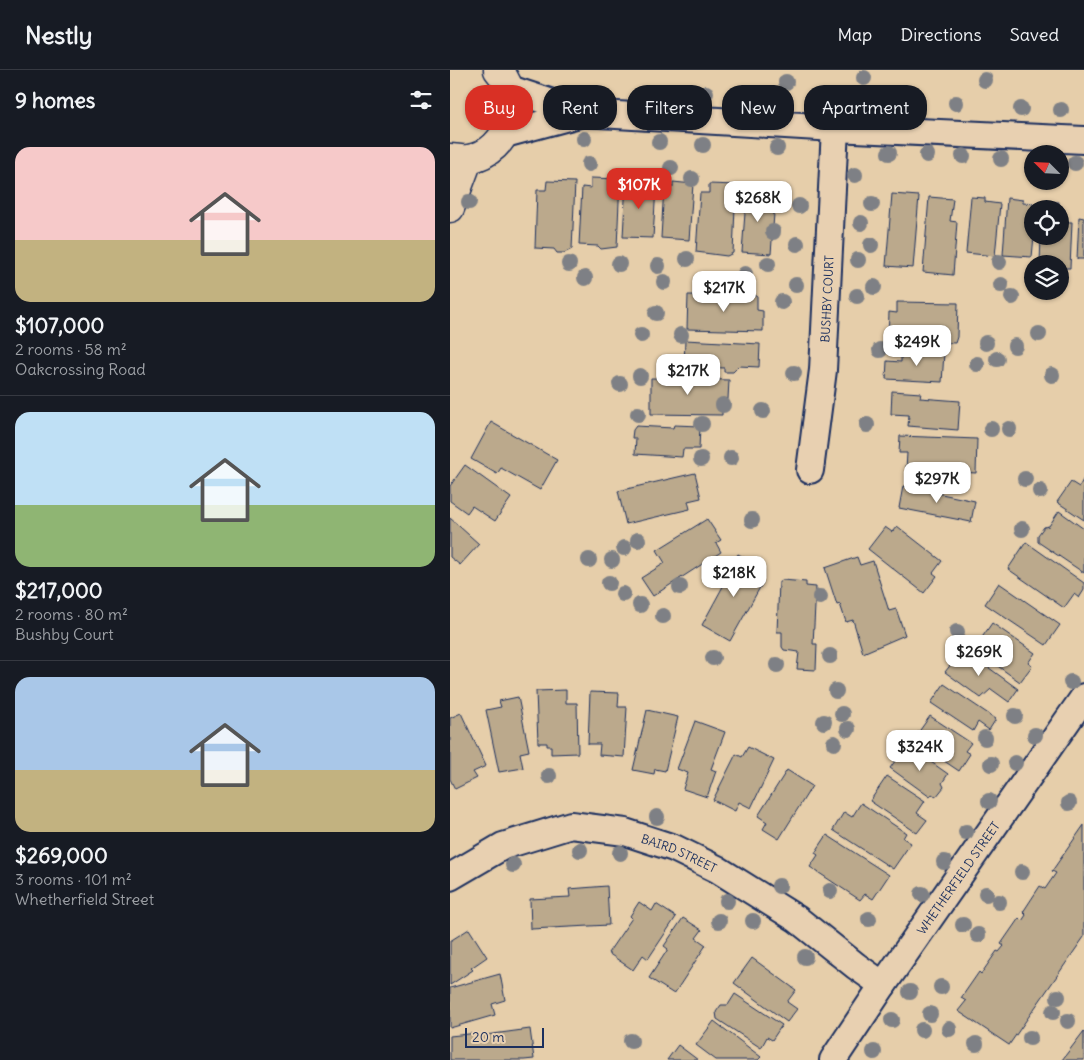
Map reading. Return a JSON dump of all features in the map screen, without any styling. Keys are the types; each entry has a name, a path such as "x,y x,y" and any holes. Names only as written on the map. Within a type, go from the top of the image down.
{"street":[{"path":"504,80 543,96"},
{"path":"450,208 459,159 482,155 495,146 505,134 511,120 513,104 504,80"},
{"path":"617,115 804,126"},
{"path":"505,134 543,124"},
{"name":"BUSHBY COURT","path":"810,470 823,370 835,130"},
{"path":"876,130 1084,140"},
{"name":"WHETHERFIELD STREET","path":"833,1060 883,985 1084,697"},
{"name":"BAIRD STREET","path":"450,877 503,846 571,826 625,832 674,848 716,869 797,919 883,985"}],"building":[{"path":"591,178 620,179 617,247 601,249 598,246 579,245 582,187 591,188"},
{"path":"547,181 575,182 572,249 564,253 557,253 554,249 535,248 537,190 546,190"},
{"path":"626,181 643,181 643,186 656,186 653,238 623,237"},
{"path":"673,182 693,184 689,240 661,238 664,186 673,187"},
{"path":"709,184 736,185 733,253 727,256 696,252 700,193 709,193"},
{"path":"747,187 761,188 760,199 775,200 771,254 742,252"},
{"path":"892,194 919,196 913,268 886,266"},
{"path":"929,197 953,199 950,221 957,222 953,275 923,272"},
{"path":"971,197 985,198 985,202 1000,204 995,256 966,253"},
{"path":"1007,198 1023,200 1024,245 1033,245 1032,255 1003,255"},
{"path":"1079,217 1084,218 1084,259 1077,259"},
{"path":"1069,222 1072,222 1070,268 1069,255 1040,255 1041,245 1069,245"},
{"path":"688,295 757,296 757,310 763,311 763,331 687,329"},
{"path":"897,302 958,303 957,337 955,343 888,340 889,312 897,313"},
{"path":"685,340 760,344 759,367 739,366 733,372 724,372 724,368 684,366"},
{"path":"901,351 944,353 942,382 886,379 887,361 901,362"},
{"path":"651,378 729,380 728,399 722,399 722,415 651,414"},
{"path":"892,391 921,393 920,398 960,401 958,430 908,426 909,415 891,414"},
{"path":"491,422 557,460 540,490 501,468 497,474 471,459"},
{"path":"674,425 700,426 699,449 683,449 682,457 635,454 636,438 632,438 633,430 636,426 673,428"},
{"path":"900,436 977,439 976,473 906,469 907,453 899,453"},
{"path":"465,465 511,498 495,521 472,506 467,513 450,501 450,486"},
{"path":"695,473 701,498 688,501 690,509 626,524 618,491"},
{"path":"1084,478 1084,520 1057,502 1071,482 1079,487"},
{"path":"903,486 975,501 971,522 899,508"},
{"path":"1059,511 1084,529 1084,573 1038,542 1038,535 1044,527 1049,526"},
{"path":"450,518 479,544 460,565 450,557"},
{"path":"707,519 721,540 716,543 721,552 653,596 641,578 665,563 657,550"},
{"path":"897,526 942,561 933,573 937,576 924,593 868,549 885,527 892,532"},
{"path":"1026,542 1084,583 1084,590 1079,598 1074,594 1064,608 1008,569"},
{"path":"738,554 761,567 755,578 763,582 730,641 702,625"},
{"path":"857,557 860,565 873,561 889,611 896,609 905,635 863,653 853,620 846,622 840,604 837,605 825,568"},
{"path":"782,580 806,582 806,586 816,587 813,644 817,644 816,670 797,669 799,652 784,650 782,647 782,632 777,632 779,582"},
{"path":"999,583 1060,625 1046,645 985,604"},
{"path":"992,623 1035,653 1028,663 1032,666 1020,682 974,649"},
{"path":"963,649 1018,689 1009,702 991,689 981,698 945,672"},
{"path":"944,684 996,719 989,730 978,722 973,731 931,703"},
{"path":"566,690 566,703 577,703 578,753 551,754 551,746 547,746 547,743 538,743 536,691"},
{"path":"590,692 619,693 618,707 627,707 624,757 599,755 600,744 588,744"},
{"path":"518,697 529,751 520,753 523,768 499,772 486,710 501,707 499,701"},
{"path":"647,710 678,717 665,771 655,769 654,774 633,770"},
{"path":"461,713 486,766 473,772 477,778 455,789 450,779 450,718"},
{"path":"930,716 971,743 965,751 970,754 959,771 913,740"},
{"path":"695,721 725,732 711,769 716,771 707,797 683,789 688,773 677,769"},
{"path":"907,745 948,774 942,783 944,787 936,797 932,794 930,797 890,768"},
{"path":"748,747 774,760 751,808 739,802 735,811 713,800 736,754 742,757"},
{"path":"787,770 812,786 779,839 763,829 767,822 758,816"},
{"path":"887,776 925,801 917,813 927,820 917,833 870,801"},
{"path":"861,803 906,833 903,838 911,843 893,869 833,830 844,812 852,817"},
{"path":"1084,825 1084,937 1009,1045 958,1011 966,1001 961,998 979,972 981,974 997,951 999,952 1004,946 1001,944 1019,918 1022,921 1026,915 1023,912 1040,886 1045,889 1056,873 1052,871"},
{"path":"827,835 889,875 873,899 865,894 860,900 810,867 818,855 815,853"},
{"path":"607,886 609,925 531,929 530,899 570,897 569,889"},
{"path":"639,902 652,911 656,904 676,917 648,959 643,955 633,970 608,953 632,918 630,916"},
{"path":"683,918 702,930 696,938 706,945 674,994 649,978 668,949 664,946"},
{"path":"469,929 487,957 471,968 473,970 450,985 450,941"},
{"path":"752,958 796,990 787,1002 797,1009 787,1022 734,983"},
{"path":"500,974 505,1000 492,1004 495,1015 450,1028 450,988"},
{"path":"735,994 782,1025 772,1040 767,1037 761,1048 717,1019 716,1012 721,1005 728,1005"},
{"path":"714,1021 761,1057 758,1060 716,1060 696,1045"},
{"path":"530,1029 534,1059 450,1060 450,1036 478,1033 478,1036"},
{"path":"1084,1031 1084,1060 1062,1060"},
{"path":"678,1045 698,1060 667,1060"}]}
